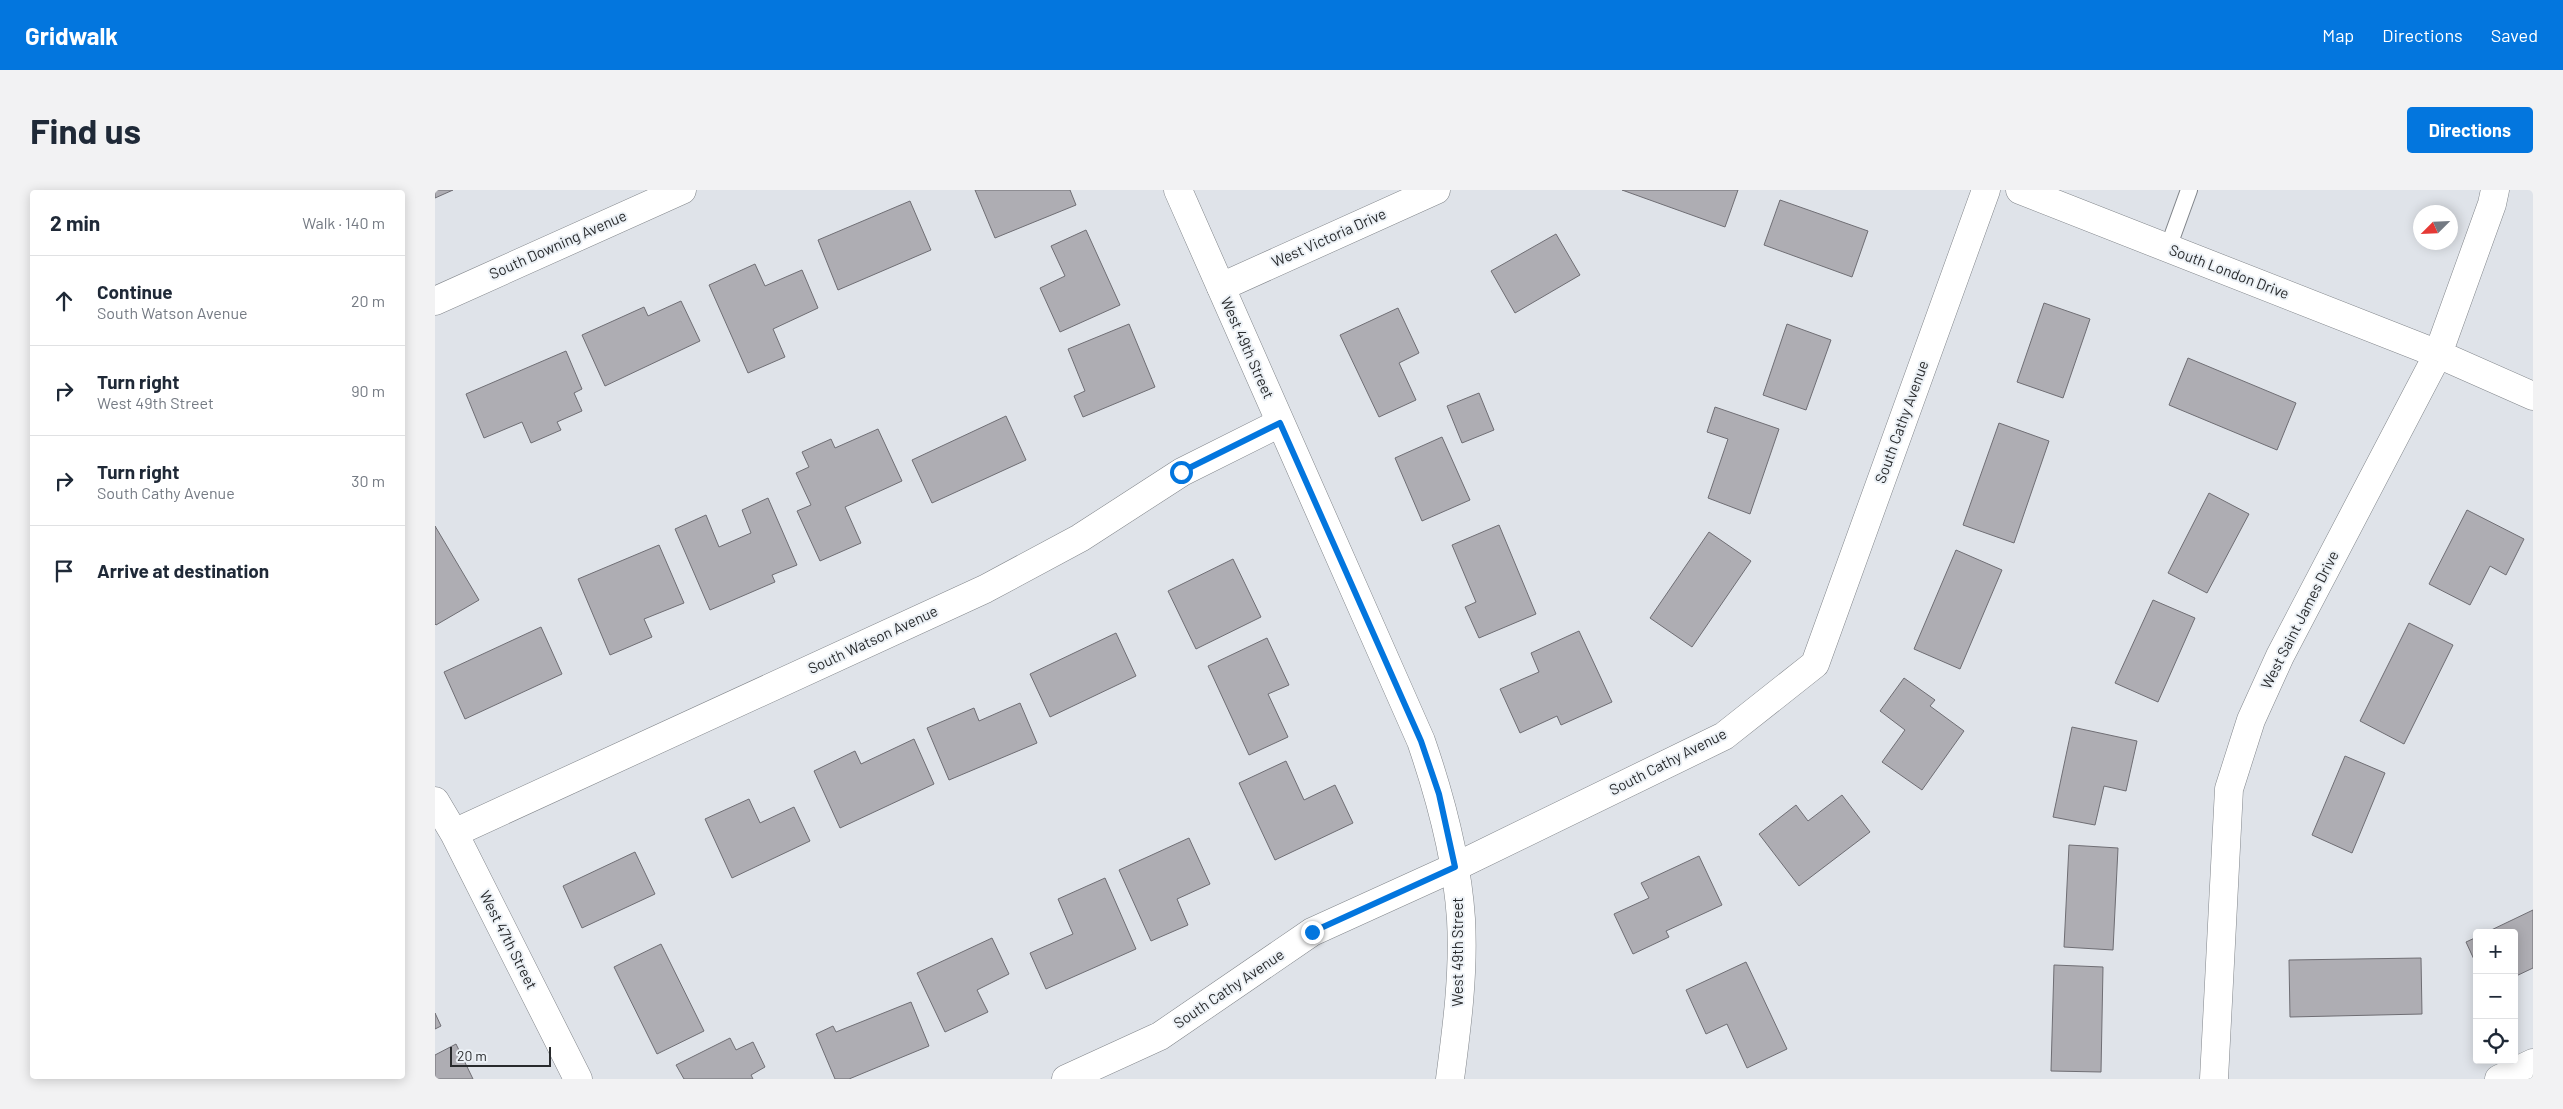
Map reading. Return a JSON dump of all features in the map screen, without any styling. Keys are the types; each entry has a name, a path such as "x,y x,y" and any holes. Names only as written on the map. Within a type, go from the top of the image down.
{"street":[{"name":"South Downing Avenue","path":"435,300 682,190"},
{"name":"West 49th Street","path":"1178,190 1421,741 1439,794 1455,867 1461,920 1460,997 1451,1079"},
{"name":"West Victoria Drive","path":"1221,287 1437,190"},
{"name":"South Cathy Avenue","path":"1066,1079 1160,1036 1312,932 1455,867 1724,736 1815,664 1985,190"},
{"name":"South London Drive","path":"2020,190 2438,354 2533,396"},
{"name":"West Saint James Drive","path":"2214,1079 2229,789 2251,720 2280,656 2438,354 2492,204 2495,190"},
{"name":"South Watson Avenue","path":"453,833 985,589 1080,538 1181,472 1280,423"},
{"name":"West 47th Street","path":"435,801 578,1079"},
{"path":"2499,1079 2533,1063"}],"lane":[{"path":"2167,248 2189,190"}],"building":[{"path":"435,190 453,190 435,198"},
{"path":"975,190 1070,190 1076,205 995,238"},
{"path":"1622,190 1738,190 1725,227"},
{"path":"1780,200 1868,231 1852,277 1764,245"},
{"path":"910,201 931,250 838,290 818,240"},
{"path":"1086,230 1120,305 1060,332 1040,288 1065,276 1051,246"},
{"path":"1556,234 1580,275 1515,313 1491,271"},
{"path":"755,264 765,286 802,270 818,308 773,329 785,357 748,373 709,285"},
{"path":"681,301 700,341 605,386 582,335 644,307 648,316"},
{"path":"2044,303 2090,319 2063,398 2017,382"},
{"path":"1398,308 1419,353 1399,363 1416,400 1379,417 1340,335"},
{"path":"1129,324 1155,387 1083,417 1074,396 1085,391 1068,349"},
{"path":"1787,324 1831,340 1806,410 1763,395"},
{"path":"566,351 582,389 574,393 582,411 557,422 561,430 531,443 522,422 484,438 466,394"},
{"path":"2188,358 2296,403 2277,450 2169,405"},
{"path":"1479,393 1494,430 1462,443 1447,406"},
{"path":"1715,407 1779,429 1750,514 1708,498 1728,439 1707,432"},
{"path":"1006,416 1026,460 932,503 912,460"},
{"path":"1999,423 2049,441 2014,543 1963,525"},
{"path":"878,429 902,481 845,507 861,543 820,561 797,511 811,505 796,473 809,467 802,452 831,439 835,448"},
{"path":"1442,437 1470,500 1422,521 1395,458"},
{"path":"2209,493 2249,514 2207,593 2168,573"},
{"path":"768,498 797,565 772,575 775,582 710,610 675,529 706,515 719,547 751,533 742,510"},
{"path":"2467,510 2524,539 2506,575 2490,566 2470,605 2429,584"},
{"path":"1499,525 1536,614 1479,638 1465,607 1476,602 1452,545"},
{"path":"435,526 479,600 436,625 435,624"},
{"path":"1709,532 1751,561 1692,647 1650,618"},
{"path":"659,545 684,603 644,619 652,637 610,655 578,579"},
{"path":"1956,550 2002,570 1960,669 1914,649"},
{"path":"1233,559 1261,617 1196,649 1168,591"},
{"path":"2153,600 2195,618 2158,702 2115,683"},
{"path":"2409,623 2453,645 2404,744 2360,721"},
{"path":"541,627 562,674 465,719 444,672"},
{"path":"1579,631 1612,702 1561,725 1557,716 1520,733 1500,689 1539,672 1531,653"},
{"path":"1116,633 1136,676 1050,717 1030,674"},
{"path":"1267,638 1289,685 1268,694 1288,737 1249,755 1208,666"},
{"path":"1904,678 1935,700 1930,706 1964,731 1922,790 1882,762 1905,730 1880,711"},
{"path":"1020,703 1037,743 949,780 927,728 974,708 979,721"},
{"path":"2072,727 2137,741 2126,791 2104,786 2095,825 2053,817"},
{"path":"914,739 934,784 840,828 814,771 855,751 861,764"},
{"path":"2345,756 2385,773 2352,853 2312,835"},
{"path":"1286,761 1304,800 1335,785 1353,823 1275,860 1239,783"},
{"path":"1842,795 1870,832 1799,886 1759,834 1796,805 1808,821"},
{"path":"749,799 760,823 794,807 810,841 732,878 705,819"},
{"path":"1189,838 1210,884 1177,899 1188,925 1151,941 1119,870"},
{"path":"2069,845 2118,848 2113,950 2064,947"},
{"path":"635,852 655,894 582,928 563,886"},
{"path":"1699,856 1722,905 1666,931 1669,937 1633,954 1614,914 1649,898 1641,883"},
{"path":"1105,878 1136,949 1046,989 1030,953 1073,934 1058,899"},
{"path":"2533,910 2533,968 2518,975 2518,929 2493,929"},
{"path":"992,938 1009,974 977,990 988,1012 945,1032 917,973"},
{"path":"2473,939 2473,957 2466,942"},
{"path":"661,944 704,1031 657,1054 614,967"},
{"path":"2421,958 2422,1014 2290,1017 2289,960"},
{"path":"1746,962 1787,1049 1747,1068 1727,1024 1706,1034 1686,990"},
{"path":"2054,965 2103,967 2101,1072 2051,1071"},
{"path":"911,1002 929,1046 849,1079 835,1079 816,1034 833,1026 836,1032"},
{"path":"435,1013 441,1026 435,1029"},
{"path":"730,1038 736,1050 753,1042 765,1067 751,1075 753,1079 684,1079 676,1065"},
{"path":"456,1044 473,1079 435,1079 435,1055"}],"route":[{"path":"1181,472 1280,423 1421,741 1439,794 1455,867 1312,932"}]}
